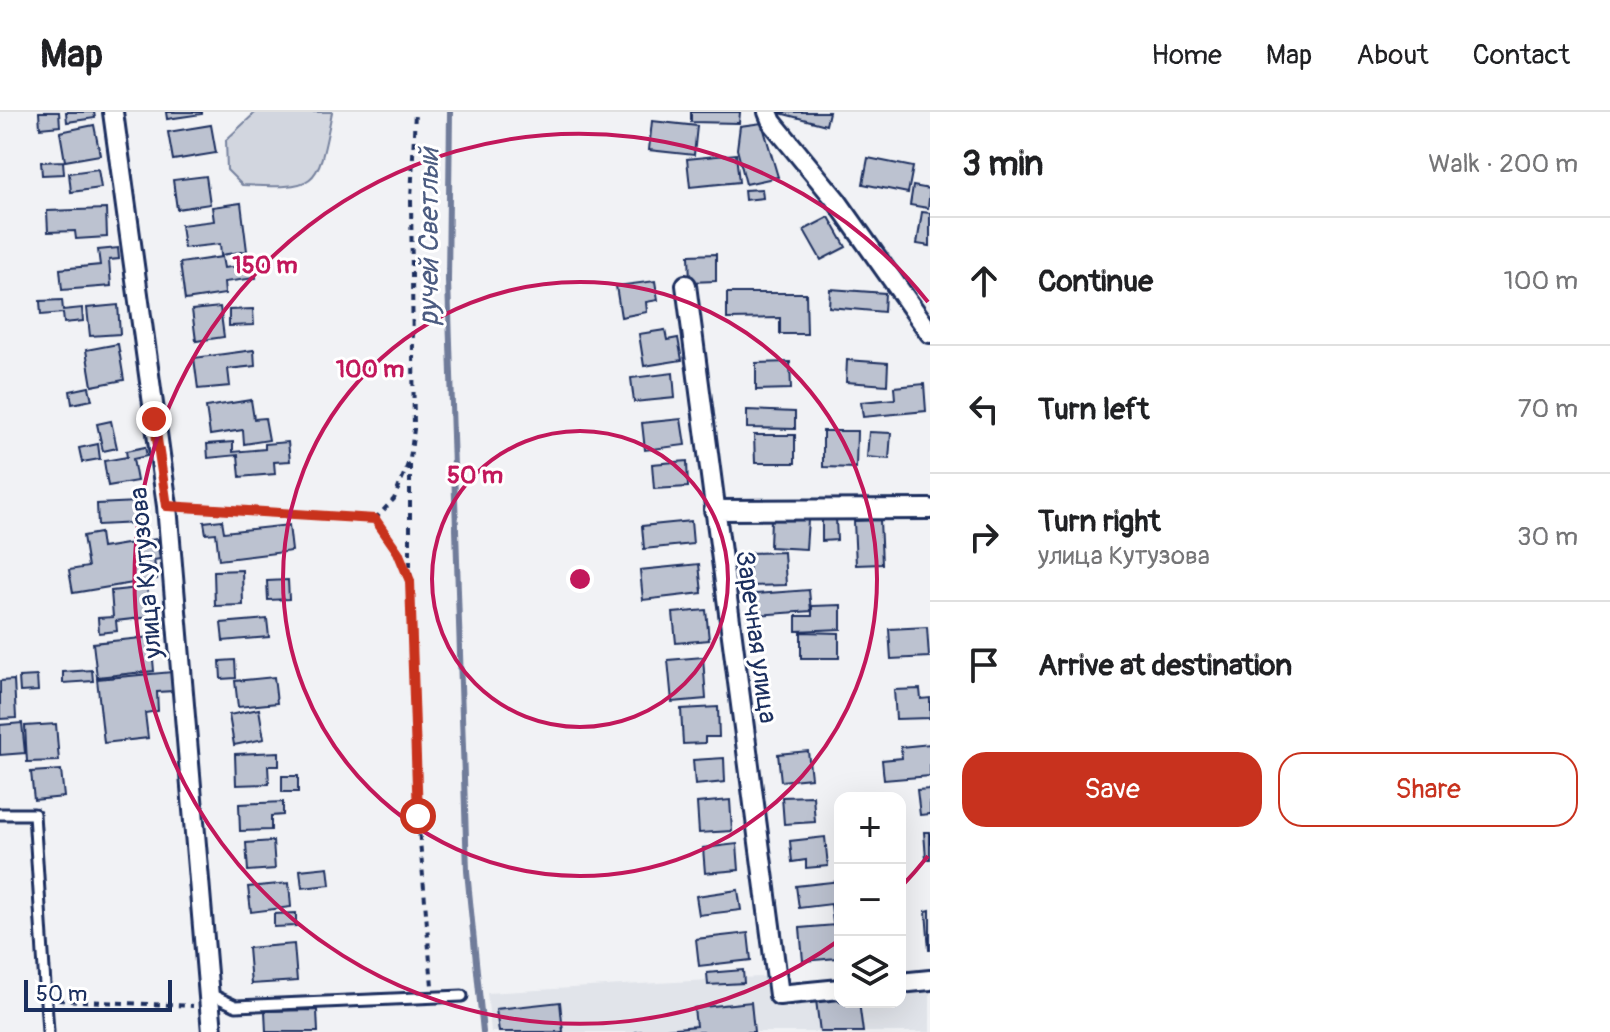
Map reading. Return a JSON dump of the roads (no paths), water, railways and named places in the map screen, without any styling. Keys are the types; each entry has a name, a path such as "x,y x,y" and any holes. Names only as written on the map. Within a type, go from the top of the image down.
{"street":[{"name":"улица Кутузова","path":"113,112 167,506 212,1032"},
{"path":"768,112 772,122 836,200 930,333"},
{"name":"Заречная улица","path":"686,285 779,995 834,990"},
{"path":"714,510 930,509"},
{"path":"906,982 930,980"}],"lane":[{"path":"0,814 34,814 48,1032"},
{"path":"209,1000 236,1006 462,996"}],"waterway":[{"name":"ручей Светлый","path":"450,112 448,281 467,871 483,1032"}]}
